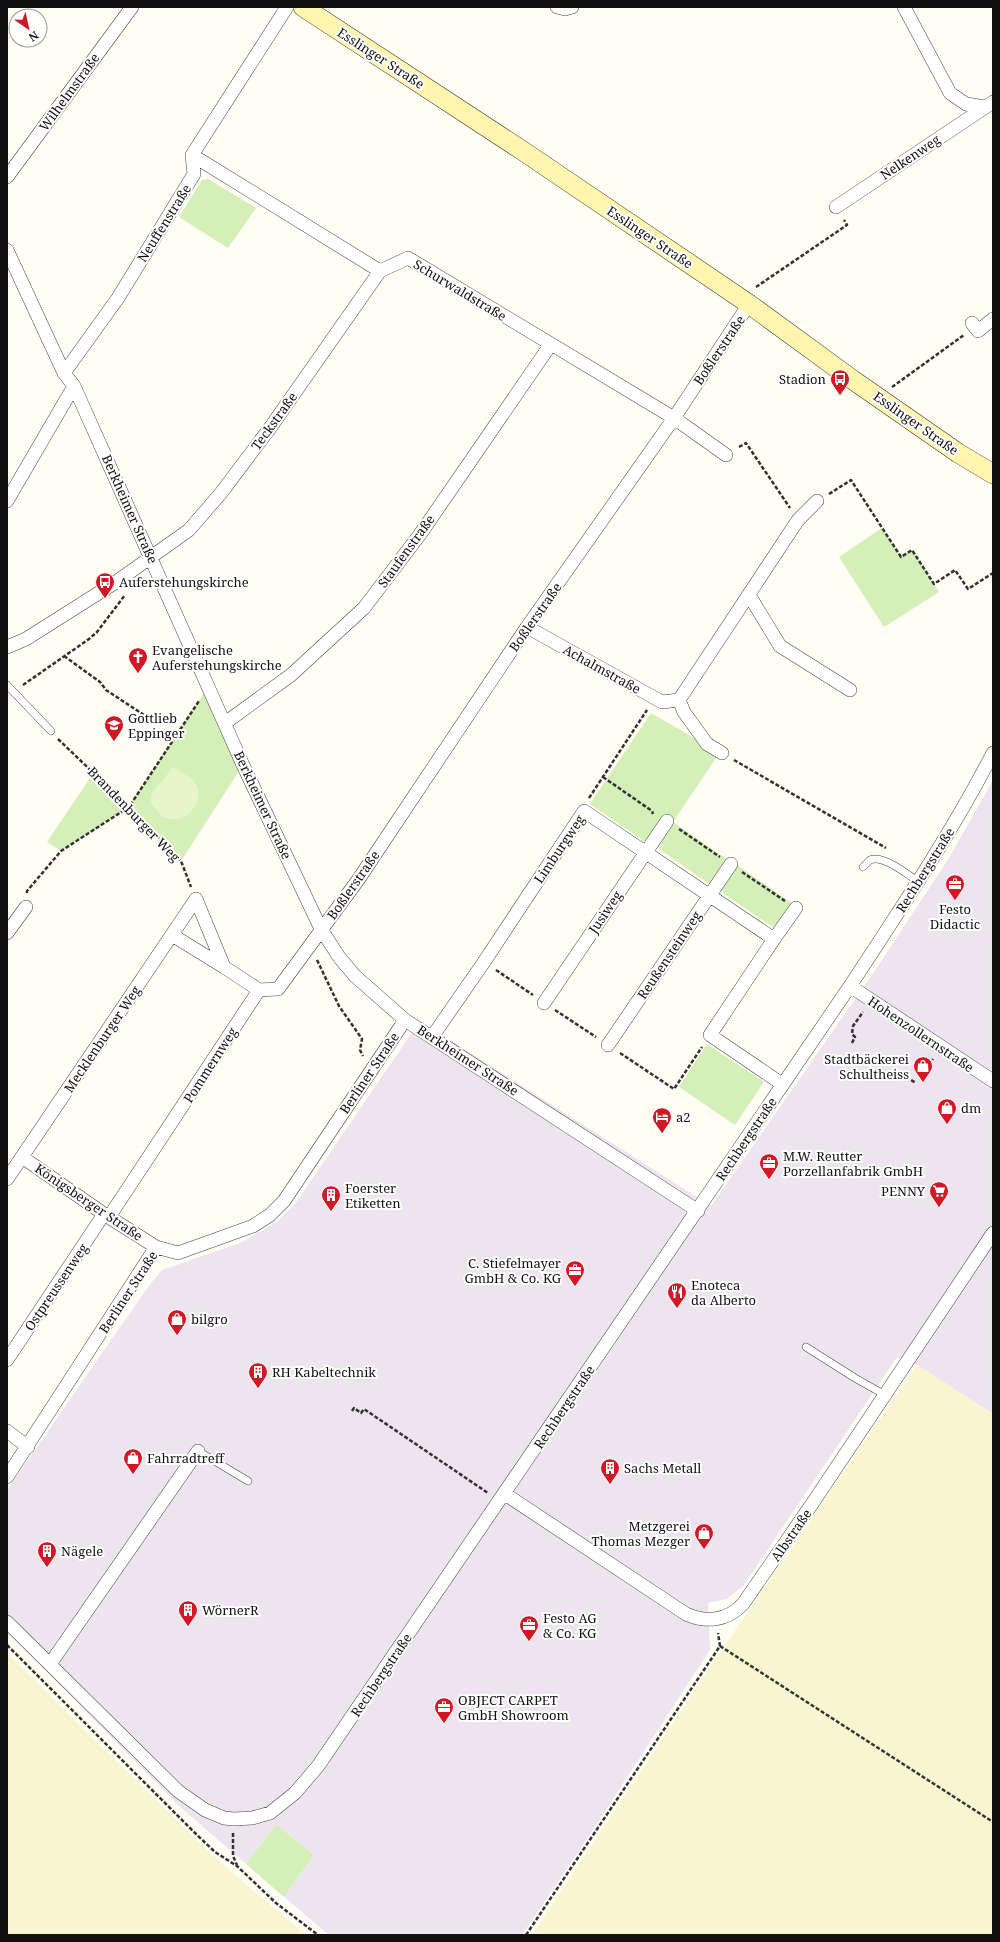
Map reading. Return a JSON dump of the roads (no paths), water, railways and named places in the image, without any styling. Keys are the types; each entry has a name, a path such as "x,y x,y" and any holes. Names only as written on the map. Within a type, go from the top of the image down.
{"main road":[{"name":"Esslinger Straße","path":"303,7 523,151 749,304 958,453 993,474"}],"street":[{"name":"Wilhelmstraße","path":"7,177 132,7"},
{"path":"287,7 192,155 380,271"},
{"path":"557,7 565,9 572,7"},
{"name":"Nelkenweg","path":"904,7 950,93 966,104 988,105"},
{"name":"Nelkenweg","path":"836,207 988,105"},
{"name":"Neuffenstraße","path":"64,373 118,298 194,174 192,155"},
{"name":"Berkheimer Straße","path":"7,250 64,373 74,386 151,556 208,687 321,929 339,957 355,976 405,1020 698,1211"},
{"name":"Schurwaldstraße","path":"380,271 408,258 674,418 726,455"},
{"name":"Teckstraße","path":"7,647 26,639 120,579 188,530 221,493 270,428 380,271"},
{"name":"Boßlerstraße","path":"321,929 358,880 527,627 674,418 749,304"},
{"path":"972,323 978,330 993,319"},
{"name":"Staufenstraße","path":"225,723 290,675 364,608 421,533 551,344"},
{"path":"7,501 74,386"},
{"path":"722,753 707,744 684,712 679,700 798,520 817,502"},
{"path":"749,595 780,646 850,690"},
{"name":"Achalmstraße","path":"527,627 662,702 679,700"},
{"name":"Rechbergstraße","path":"7,1622 186,1798 214,1814 234,1819 252,1818 270,1813 288,1801 303,1785 323,1759 850,986 919,882 975,787 993,752"},
{"name":"Limburgweg","path":"432,1037 484,962 584,811 774,939"},
{"name":"Jusiweg","path":"544,1003 665,824"},
{"name":"Reußensteinweg","path":"608,1045 731,864"},
{"name":"Mecklenburger Weg","path":"7,1179 196,899 224,967"},
{"path":"7,933 26,907"},
{"path":"782,1084 710,1035 796,908"},
{"path":"172,935 259,990 278,989 321,929"},
{"name":"Hohenzollernstraße","path":"850,986 993,1081"},
{"name":"Pommernweg","path":"107,1216 259,990"},
{"name":"Berliner Straße","path":"7,1476 28,1447 156,1248 178,1253 253,1226 270,1215 284,1201 405,1020"},
{"name":"Königsberger Straße","path":"22,1157 156,1248"},
{"name":"Ostpreussenweg","path":"7,1360 107,1216"},
{"name":"Albstraße","path":"503,1497 676,1608 695,1618 702,1620 716,1619 732,1613 743,1604 993,1235"},
{"path":"7,1431 28,1447"},
{"path":"50,1664 198,1451"}],"lane":[{"path":"7,686 51,731"},
{"path":"863,867 870,860 879,859 887,862 919,882"},
{"path":"806,1346 855,1378 885,1395"},
{"path":"198,1451 248,1481"}],"place":[{"name":"Stadion","path":"840,396"},
{"name":"Auferstehungskirche","path":"105,599"},
{"name":"Evangelische Auferstehungskirche","path":"138,674"},
{"name":"Gottlieb Eppinger","path":"114,742"},
{"name":"Festo Didactic","path":"955,901"},
{"name":"Stadtbäckerei Schultheiss","path":"923,1083"},
{"name":"dm","path":"947,1125"},
{"name":"a2","path":"662,1134"},
{"name":"M.W. Reutter Porzellanfabrik GmbH","path":"769,1180"},
{"name":"PENNY","path":"939,1208"},
{"name":"Foerster Etiketten","path":"331,1212"},
{"name":"C. Stiefelmayer GmbH & Co. KG","path":"575,1287"},
{"name":"Enoteca da Alberto","path":"677,1309"},
{"name":"bilgro","path":"177,1336"},
{"name":"RH Kabeltechnik","path":"258,1389"},
{"name":"Fahrradtreff","path":"133,1475"},
{"name":"Sachs Metall","path":"610,1485"},
{"name":"Metzgerei Thomas Mezger","path":"704,1550"},
{"name":"Nägele","path":"47,1568"},
{"name":"WörnerR","path":"188,1627"},
{"name":"Festo AG & Co. KG","path":"529,1642"},
{"name":"OBJECT CARPET GmbH Showroom","path":"444,1724"}]}
